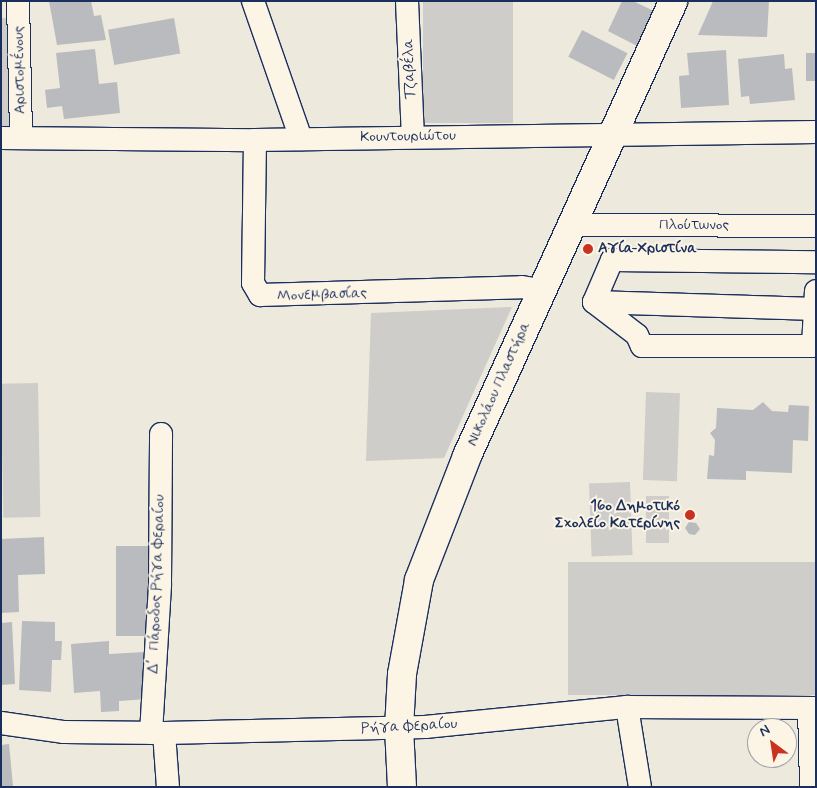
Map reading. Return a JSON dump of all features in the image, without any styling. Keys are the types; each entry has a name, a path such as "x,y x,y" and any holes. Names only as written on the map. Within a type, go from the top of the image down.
{"main road":[{"name":"Νικολάου Πλαστήρα","path":"402,787 399,728 404,650 419,580 467,456 573,225 611,135 674,1"}],"street":[{"path":"253,1 301,139"},
{"name":"Τζαβέλα","path":"407,1 413,137"},
{"name":"Αριστομένους","path":"11,138 12,6"},
{"name":"Κουντουριώτου","path":"11,138 255,140 816,132"},
{"name":"Μονεμβασίας","path":"255,140 253,283 260,295 522,287 542,290"},
{"name":"Πλούτωνος","path":"573,225 816,226"},
{"path":"624,260 625,226"},
{"path":"594,302 612,260 816,262"},
{"path":"594,302 639,305 815,303 813,346 642,346 638,335 639,305"},
{"path":"594,302 638,335"},
{"name":"Δ΄ Πάροδος Ρήγα Φεραίου","path":"161,434 158,733 168,787"},
{"path":"627,707 640,787"},
{"name":"Ρήγα Φεραίου","path":"1,723 64,732 158,733 399,728 627,707 812,708"},
{"path":"810,787 812,708"}],"shaded area":[{"path":"423,1 513,1 513,123 423,123"},
{"path":"1,18 13,18 17,129 1,129"},
{"path":"512,307 444,458 366,461 371,313"},
{"path":"38,383 40,517 3,518 1,384"},
{"path":"646,392 680,393 677,481 643,480"},
{"path":"630,482 633,555 592,556 589,483"},
{"path":"646,496 669,496 669,543 646,543"},
{"path":"568,562 816,562 816,695 568,695"}],"building":[{"path":"49,1 91,1 94,16 101,15 106,40 57,45"},
{"path":"622,1 633,1 658,13 641,48 608,31"},
{"path":"713,1 769,1 767,37 698,35"},
{"path":"174,18 180,53 114,65 108,30"},
{"path":"582,30 627,53 614,80 568,57"},
{"path":"95,49 99,84 117,82 120,113 64,119 62,106 47,108 45,90 60,88 56,53"},
{"path":"726,50 729,105 681,108 679,76 689,75 687,53"},
{"path":"806,53 816,53 816,81 806,81"},
{"path":"784,54 785,69 792,68 795,100 750,104 749,96 741,97 738,59"},
{"path":"763,402 772,411 788,412 789,405 809,406 808,441 793,440 792,473 746,471 746,480 707,479 709,455 714,456 715,440 710,433 716,428 717,408 753,410"},
{"path":"689,522 696,523 700,529 695,535 689,534 685,528"},
{"path":"44,537 45,574 18,575 19,612 1,613 1,539"},
{"path":"116,546 153,546 153,636 116,636"},
{"path":"22,621 55,622 55,641 62,641 61,660 52,660 51,692 19,690"},
{"path":"12,622 15,684 1,685 1,623"},
{"path":"109,641 109,654 145,652 148,699 119,701 119,711 101,712 100,691 74,693 71,644"},
{"path":"9,744 13,786 1,787 1,745"}],"place":[{"name":"Αγία Χριστίνα","path":"588,249"},
{"name":"16ο Δημοτικό Σχολείο Κατερίνης","path":"690,515"}]}
